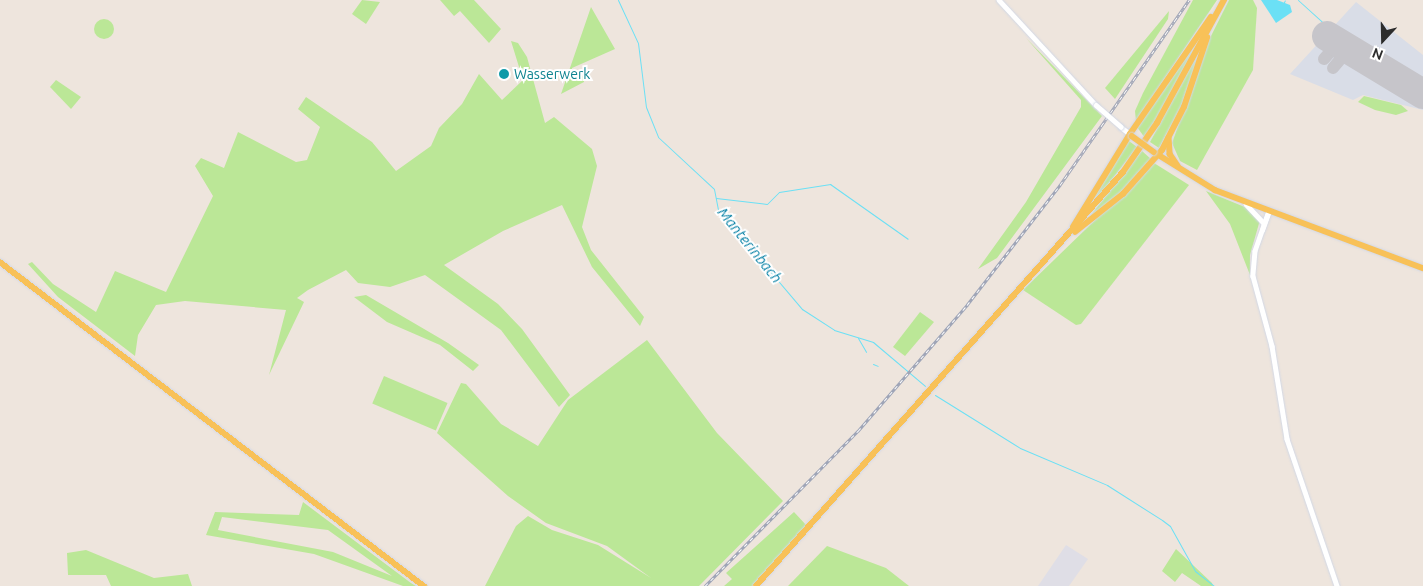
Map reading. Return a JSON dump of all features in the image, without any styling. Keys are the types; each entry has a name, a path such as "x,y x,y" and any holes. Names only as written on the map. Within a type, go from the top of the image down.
{"main road":[{"path":"1069,235 1124,194 1169,138 1223,0"},
{"path":"1063,241 1131,135 1223,0"},
{"path":"756,586 1069,235 1150,135 1219,9"},
{"path":"1131,135 1182,171 1238,200 1423,268"},
{"path":"1169,138 1170,154 1182,171"},
{"path":"0,262 424,586"}],"street":[{"path":"999,0 1096,105 1131,135"},
{"path":"1238,200 1255,209 1263,222"},
{"path":"1269,211 1268,220 1252,260 1253,276 1272,346 1284,425 1312,524 1337,586"},
{"path":"1262,231 1263,222 1269,211"},
{"path":"1268,220 1280,215"}],"shaded area":[{"path":"1356,2 1423,55 1423,110 1363,95 1353,100 1290,74"},
{"path":"1066,545 1088,559 1069,586 1038,586"}],"green space":[{"path":"362,0 380,2 366,24 352,14"},
{"path":"440,0 474,0 501,29 489,43 460,11 454,16"},
{"path":"1193,0 1217,0 1136,121 1135,111 1143,93"},
{"path":"1229,0 1253,0 1257,8 1253,70 1197,170 1180,161 1172,143 1208,42"},
{"path":"591,7 615,49 572,68 572,75 584,76 584,82 561,94"},
{"path":"1169,11 1168,19 1115,99 1105,88"},
{"path":"104,19 111,22 114,29 111,36 104,39 97,36 94,29 97,22"},
{"path":"1204,32 1174,88 1145,138 1137,127"},
{"path":"1026,38 1102,116 997,258 978,269 1026,202 1081,107 1081,100"},
{"path":"511,41 518,43 527,57 545,123 554,117 592,149 597,166 582,227 591,250 644,317 640,326 592,267 562,205 503,231 444,265 498,304 522,329 570,395 559,407 501,330 425,275 390,287 358,283 346,270 308,290 297,298 304,302 269,375 286,310 185,301 156,305 138,335 135,356 58,297 28,264 32,262 53,284 96,312 115,271 166,292 213,196 195,166 201,158 224,168 238,132 296,162 307,160 320,127 298,109 306,97 372,142 396,171 431,146 439,128 462,104 479,74 502,100 523,80"},
{"path":"1201,48 1185,99 1159,148 1150,142"},
{"path":"56,80 81,97 71,109 50,87"},
{"path":"1364,96 1401,105 1408,111 1396,115 1375,110 1358,102"},
{"path":"1129,141 1137,147 1085,214 1092,196"},
{"path":"1142,151 1151,159 1126,189 1082,226"},
{"path":"1154,163 1189,185 1081,324 1076,325 1023,290"},
{"path":"1206,191 1252,210 1260,220 1250,255 1250,275 1230,224"},
{"path":"366,295 448,343 479,365 473,371 440,345 387,322 354,297"},
{"path":"920,312 934,322 905,356 893,347"},
{"path":"647,340 717,433 783,501 699,586 485,586 516,526 528,516 552,530 598,545 651,578 607,546 546,523 508,496 437,433 461,383 466,384 501,424 538,446 568,400"},
{"path":"384,376 448,403 436,431 372,404"},
{"path":"303,502 416,586 403,586 314,554 206,535 215,512 299,515","holes":["222,517 328,530 392,576 333,552 218,530"]},
{"path":"794,512 807,526 752,586 724,586 732,579 726,573"},
{"path":"827,546 886,568 909,586 788,586"},
{"path":"1176,549 1213,586 1201,586 1182,573 1175,582 1162,571"},
{"path":"86,550 154,578 188,574 192,586 111,586 106,575 68,575 67,553"}],"water":[{"path":"1261,0 1277,0 1290,5 1292,12 1276,23"}],"waterway":[{"name":"Manterinbach","path":"618,0 638,43 646,107 658,137 714,189 718,210 802,309 834,330 873,342 925,386"},
{"path":"1283,4 1285,0"},
{"path":"1298,0 1328,27"},
{"path":"716,198 767,204 779,192 830,184 908,239"},
{"path":"858,338 866,352"},
{"path":"873,364 878,366"},
{"name":"Manterinbach","path":"935,395 1020,448 1107,485 1162,520 1170,526 1195,571 1214,586"}],"taxiway":[{"path":"1324,59 1338,43"},
{"path":"1333,68 1349,49"}],"runway":[{"path":"1327,36 1423,94"}],"railway":[{"path":"705,586 858,431 967,305 1060,185 1189,0"}],"place":[{"name":"Wasserwerk","path":"504,74"}]}
